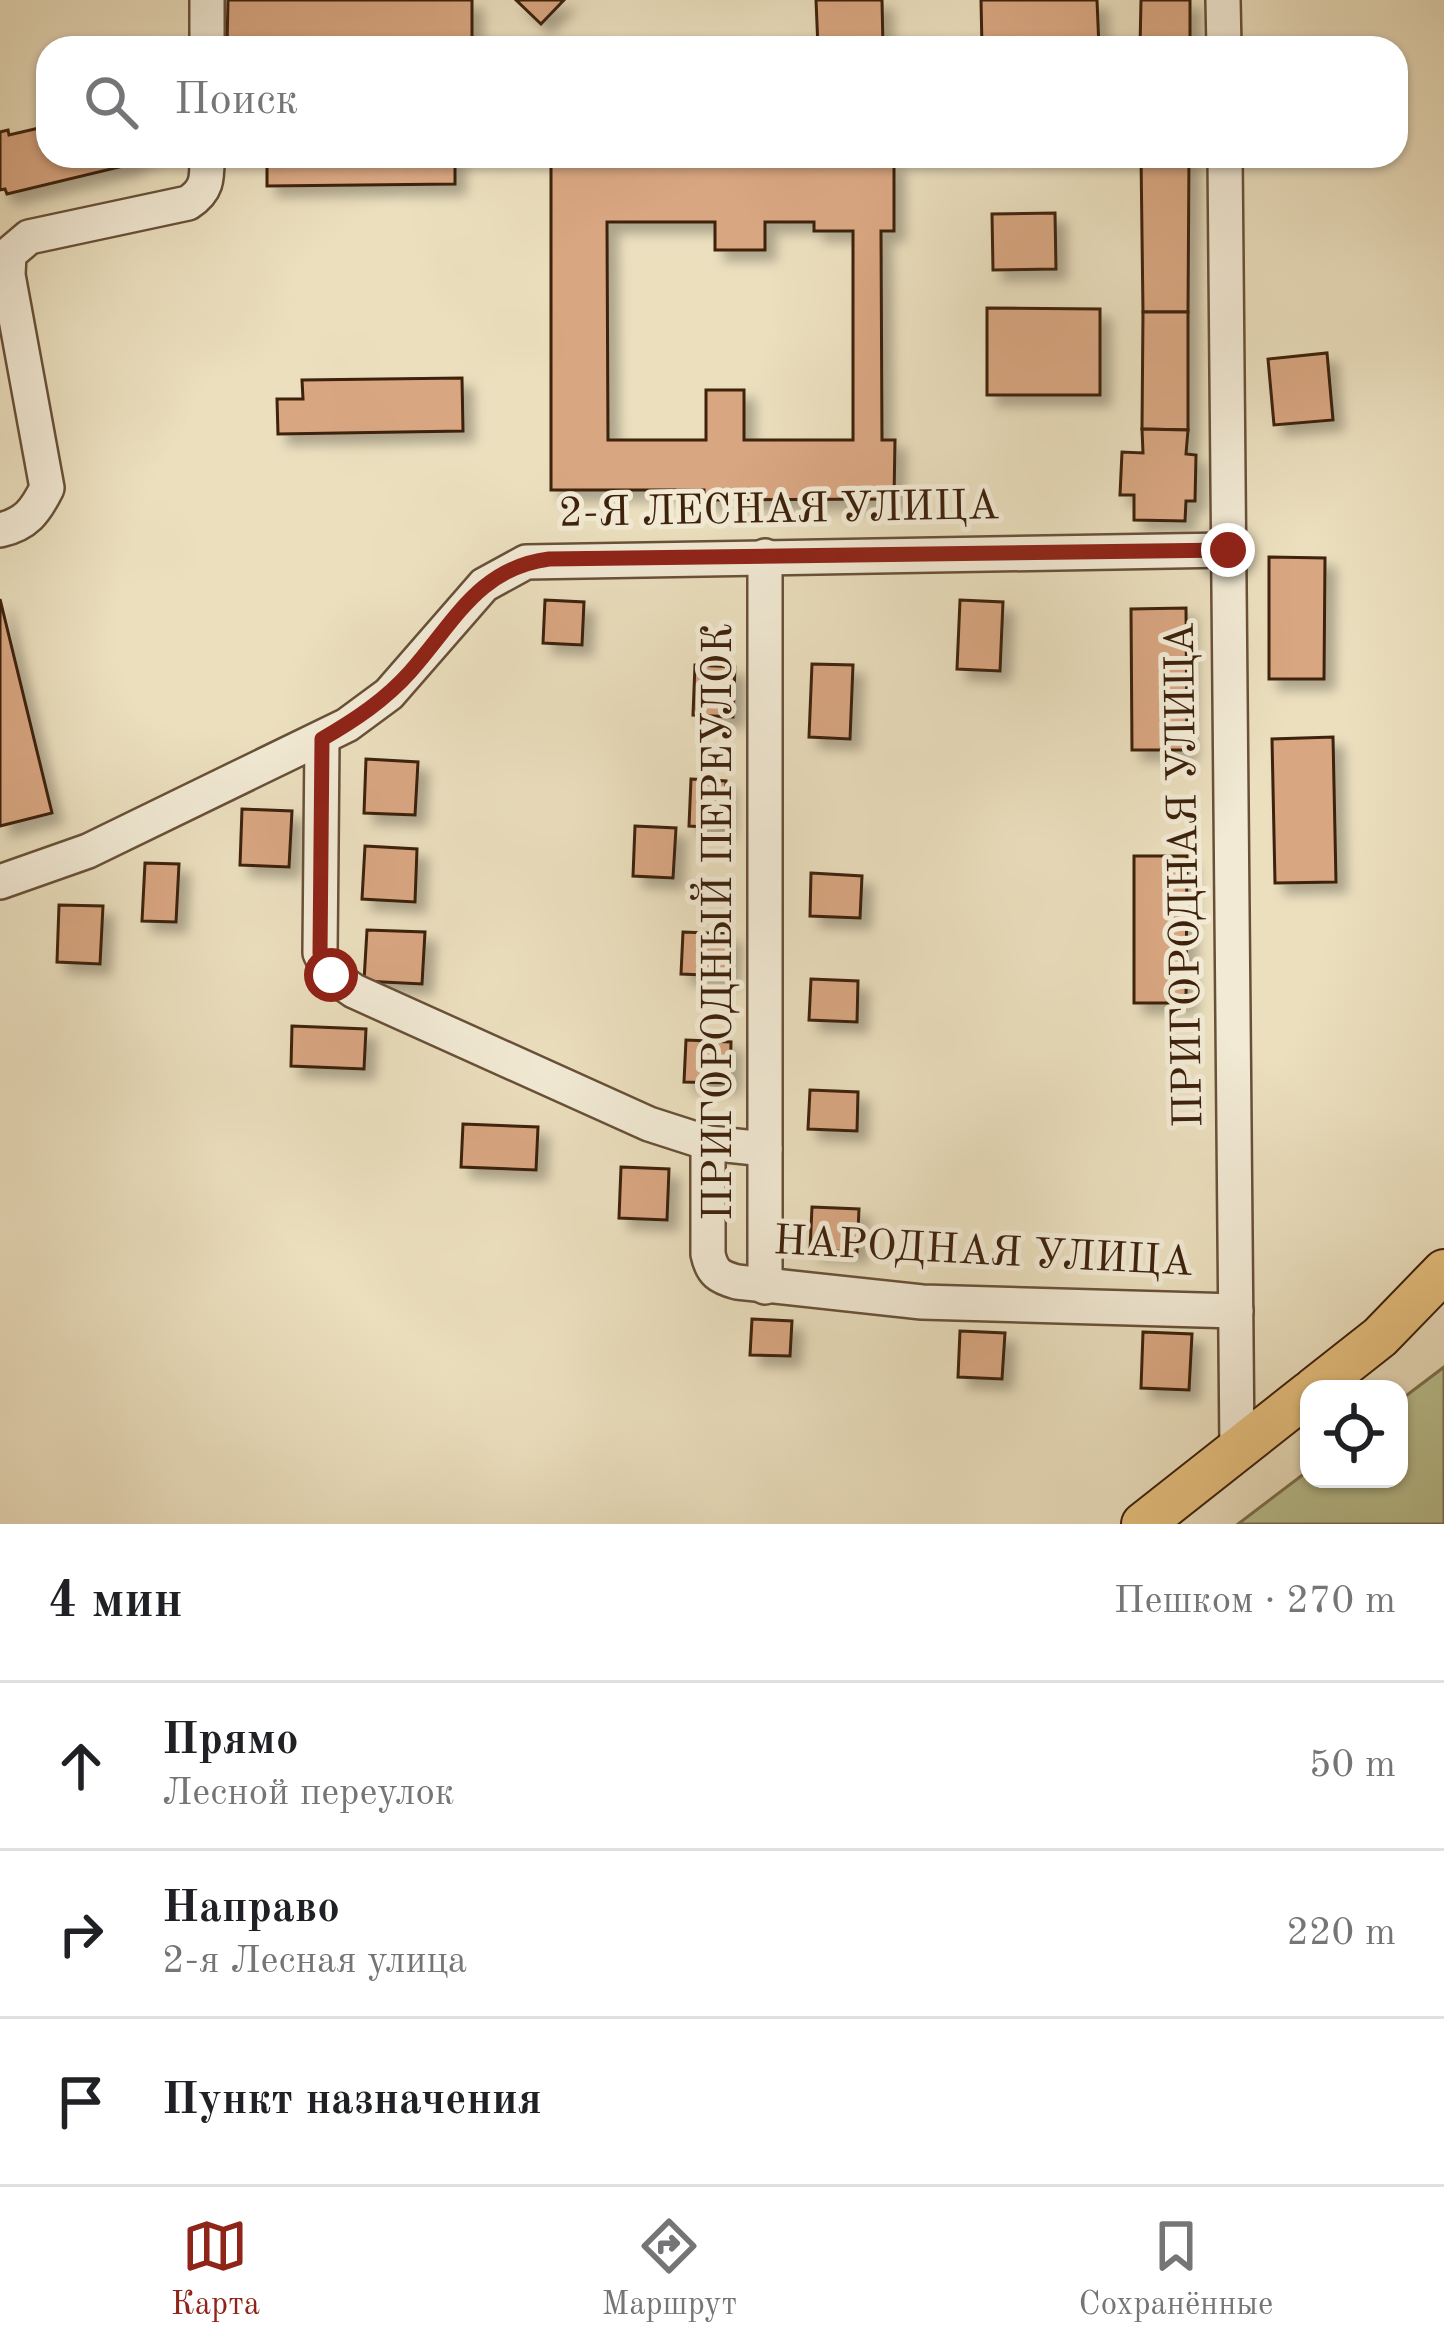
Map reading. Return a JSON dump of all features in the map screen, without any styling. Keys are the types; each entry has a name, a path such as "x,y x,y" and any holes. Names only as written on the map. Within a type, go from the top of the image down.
{"main road":[{"path":"1325,1380 1380,1336 1444,1271"},
{"path":"1144,1524 1300,1400"}],"street":[{"path":"207,0 207,36"},
{"path":"1223,0 1223,36"},
{"path":"0,530 20,525 36,511 46,488 8,275 9,254 29,237 188,203 200,195 207,168"},
{"name":"ПРИГОРОДНАЯ УЛИЦА","path":"1225,168 1237,1450"},
{"name":"2-Я ЛЕСНАЯ УЛИЦА","path":"0,882 88,851 322,739 388,694 475,594 509,568 549,559 1228,550"},
{"name":"ПРИГОРОДНЫЙ ПЕРЕУЛОК","path":"765,556 765,1287"},
{"path":"322,739 320,953 331,975 354,991 628,1114 708,1143 765,1149"},
{"name":"НАРОДНАЯ УЛИЦА","path":"708,1143 711,1267 719,1276 765,1287 944,1303 1236,1311"}],"green space":[{"path":"1444,1367 1444,1524 1238,1524 1300,1477 1300,1488 1408,1488 1408,1394"}],"building":[{"path":"228,0 472,0 472,36 227,36"},
{"path":"516,0 564,0 541,24"},
{"path":"816,0 882,0 883,36 818,36"},
{"path":"981,0 1097,0 1098,36 982,36"},
{"path":"1141,0 1190,0 1190,36 1140,36"},
{"path":"36,129 36,168 115,168 7,194 0,190 0,132 8,130 9,135"},
{"path":"267,168 455,168 455,184 267,186"},
{"path":"551,168 894,168 894,231 881,231 882,440 895,440 894,499 704,500 704,490 551,490","holes":["607,222 715,222 715,250 765,250 765,222 814,222 814,231 853,231 853,440 744,440 744,390 706,390 706,440 608,440"]},
{"path":"1141,168 1189,168 1188,312 1143,312"},
{"path":"1055,213 1056,269 993,270 992,214"},
{"path":"987,308 1100,309 1100,395 987,395"},
{"path":"1143,312 1188,312 1188,430 1142,429"},
{"path":"1327,353 1333,420 1274,425 1268,359"},
{"path":"462,378 463,431 278,434 277,399 303,399 302,380"},
{"path":"1142,429 1188,430 1186,454 1196,455 1195,501 1186,501 1185,521 1134,520 1134,495 1120,495 1122,452 1143,453"},
{"path":"1269,557 1325,558 1324,679 1269,679"},
{"path":"0,599 52,813 0,826"},
{"path":"545,600 584,602 582,645 543,643"},
{"path":"960,600 1003,602 1000,671 957,669"},
{"path":"1186,608 1187,750 1132,750 1131,609"},
{"path":"812,664 853,665 850,739 809,737"},
{"path":"695,665 735,667 733,717 693,715"},
{"path":"1333,737 1336,882 1275,883 1272,739"},
{"path":"366,759 418,762 415,815 364,813"},
{"path":"691,779 726,781 724,828 689,826"},
{"path":"242,809 292,811 289,867 240,865"},
{"path":"635,826 676,828 673,878 633,876"},
{"path":"365,846 417,849 415,902 362,899"},
{"path":"1134,856 1187,856 1186,1003 1134,1003"},
{"path":"145,863 179,864 176,922 142,921"},
{"path":"811,873 862,876 860,918 810,916"},
{"path":"59,905 103,906 100,964 57,962"},
{"path":"367,930 425,932 422,984 364,981"},
{"path":"683,932 731,934 729,976 681,974"},
{"path":"811,979 858,981 857,1022 809,1020"},
{"path":"292,1026 366,1029 364,1069 291,1066"},
{"path":"686,1040 731,1042 730,1083 684,1082"},
{"path":"810,1090 858,1092 857,1131 808,1129"},
{"path":"463,1124 538,1127 536,1170 461,1167"},
{"path":"621,1167 669,1169 667,1220 619,1218"},
{"path":"812,1207 859,1209 857,1252 810,1250"},
{"path":"752,1319 792,1321 790,1356 750,1355"},
{"path":"960,1331 1005,1333 1002,1379 958,1377"},
{"path":"1143,1332 1192,1334 1189,1390 1141,1388"}],"route":[{"path":"331,975 320,953 322,739 388,694 484,585 509,568 549,559 1228,550"}]}
